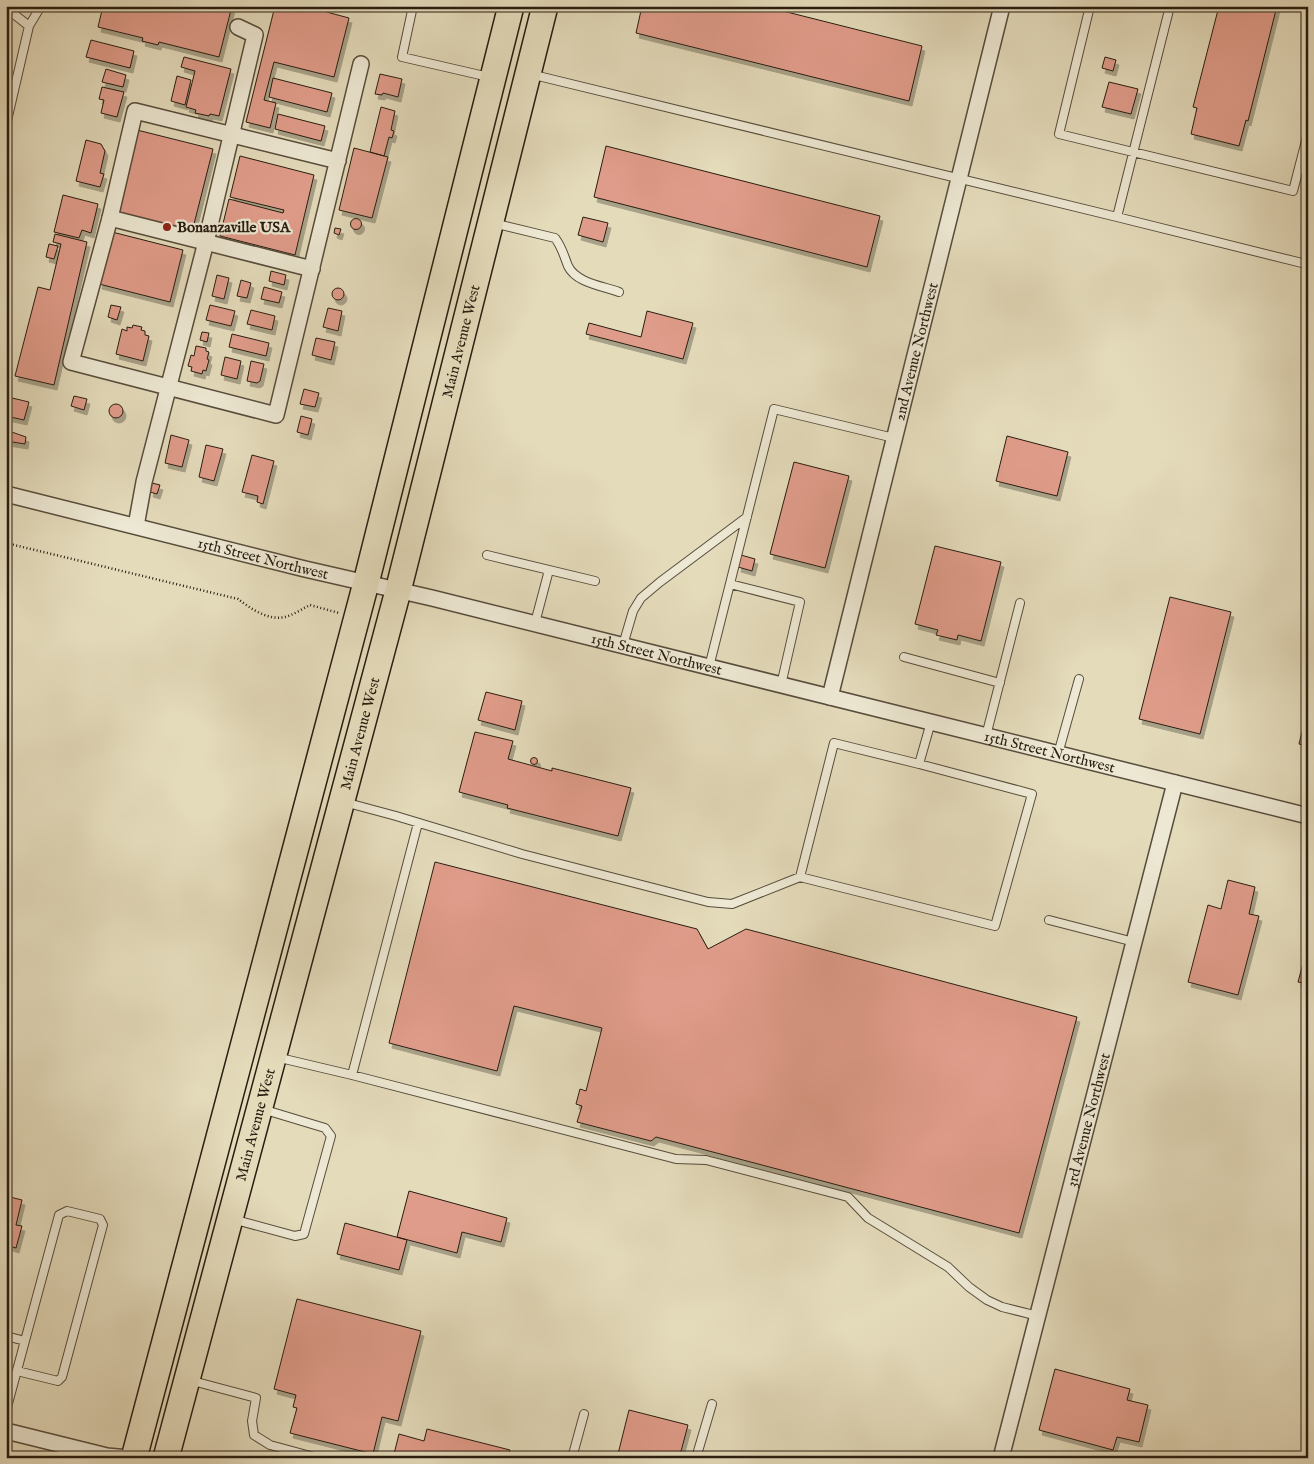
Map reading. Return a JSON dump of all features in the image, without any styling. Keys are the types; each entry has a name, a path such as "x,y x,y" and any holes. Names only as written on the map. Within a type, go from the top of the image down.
{"main road":[{"name":"Main Avenue West","path":"134,1458 366,583 511,6"},
{"name":"Main Avenue West","path":"166,1458 398,591 545,6"}],"street":[{"name":"2nd Avenue Northwest","path":"830,697 1002,6"},
{"path":"136,526 144,482 206,242 256,35 238,27"},
{"path":"338,161 135,111 110,218 71,362 276,415 312,269 338,161 361,64"},
{"path":"110,218 312,269"},
{"name":"15th Street Northwest","path":"6,494 623,645 1308,816"},
{"name":"3rd Avenue Northwest","path":"1002,1458 1175,783"},
{"path":"6,1431 107,1456 128,1458"}],"lane":[{"path":"6,125 29,26 40,6"},
{"path":"413,6 402,57 493,78"},
{"path":"1090,6 1059,134 1293,191 1308,133"},
{"path":"1117,217 1170,6"},
{"path":"6,13 14,15 29,26"},
{"path":"528,74 1302,263"},
{"path":"491,222 555,238 560,244 569,267 578,278 620,292"},
{"path":"709,667 774,409 894,438"},
{"path":"623,645 633,610 641,598 747,517"},
{"path":"487,555 595,581"},
{"path":"535,624 549,570"},
{"path":"730,584 800,602 781,685"},
{"path":"986,736 1020,603"},
{"path":"904,657 1000,682"},
{"path":"1058,754 1079,679"},
{"path":"919,764 930,722"},
{"path":"342,801 522,854 708,902 732,904 800,877 995,926 1032,794 834,744 800,877"},
{"path":"352,1075 418,823"},
{"path":"1050,920 1134,942"},
{"path":"274,1056 676,1159 706,1160 848,1198 868,1218 948,1267 969,1287 987,1300 1002,1307 1038,1316"},
{"path":"230,1219 295,1236 304,1234 331,1136 325,1128 260,1108"},
{"path":"6,1411 10,1384 17,1371 59,1215 67,1211 100,1220 103,1225 62,1378 58,1381 17,1371"},
{"path":"6,1336 25,1341"},
{"path":"187,1380 256,1398 252,1421 254,1435 270,1445 318,1458"},
{"path":"696,1458 712,1404"},
{"path":"572,1458 584,1414"}],"path":[{"path":"6,543 238,599 256,612 276,618 285,617 310,605 340,613"}],"building":[{"path":"103,6 232,6 219,57 159,42 158,45 142,41 143,38 98,27"},
{"path":"275,6 304,6 349,18 334,77 274,62 264,100 276,103 270,128 246,122"},
{"path":"642,6 763,6 922,46 909,101 636,33"},
{"path":"1219,6 1277,6 1248,121 1246,120 1239,146 1191,134 1197,108 1193,107"},
{"path":"91,40 134,51 130,68 86,57"},
{"path":"184,57 231,69 219,116 195,113 196,110 186,107 195,71 181,67"},
{"path":"1105,57 1116,60 1113,71 1102,68"},
{"path":"106,69 126,75 123,87 102,82"},
{"path":"380,74 402,79 398,97 383,93 382,95 375,94"},
{"path":"177,76 191,80 185,105 171,101"},
{"path":"273,78 332,93 327,112 269,97"},
{"path":"1109,82 1138,89 1131,114 1102,107"},
{"path":"102,87 124,92 117,117 101,113 104,100 99,99"},
{"path":"381,107 395,111 391,130 394,131 392,138 389,137 384,156 370,152"},
{"path":"278,114 325,126 321,141 275,129"},
{"path":"137,130 213,149 192,232 116,213"},
{"path":"86,140 101,144 105,151 100,173 104,174 100,187 76,181"},
{"path":"606,146 880,216 867,267 594,197"},
{"path":"354,148 388,157 372,218 339,210"},
{"path":"240,156 314,175 295,255 220,236 229,199 283,213 284,210 230,197"},
{"path":"63,195 98,204 91,233 82,230 79,238 54,232"},
{"path":"583,217 608,223 603,242 578,235"},
{"path":"356,218 362,224 356,230 350,224"},
{"path":"335,228 341,229 339,235 334,233"},
{"path":"112,232 183,250 170,302 99,284"},
{"path":"55,234 87,242 54,385 15,376 38,287 50,290 61,244 53,242"},
{"path":"49,244 58,246 54,259 46,257"},
{"path":"271,271 286,275 284,285 269,281"},
{"path":"217,275 229,278 224,299 212,296"},
{"path":"241,280 251,283 247,298 237,296"},
{"path":"264,287 282,292 279,303 261,299"},
{"path":"336,288 340,288 344,294 340,300 336,300 332,296 332,292"},
{"path":"111,305 121,307 117,320 108,317"},
{"path":"210,305 235,311 231,326 206,320"},
{"path":"328,308 342,311 338,331 323,327"},
{"path":"251,310 275,316 272,330 247,324"},
{"path":"647,311 693,323 683,359 586,334 589,323 641,337"},
{"path":"133,325 142,327 141,330 145,331 145,335 149,336 143,361 116,354 122,329 127,331 127,327 132,328"},
{"path":"202,332 209,333 207,342 200,340"},
{"path":"232,334 269,343 266,356 229,347"},
{"path":"316,338 335,342 331,360 312,355"},
{"path":"196,346 206,348 206,351 209,352 206,371 203,370 202,374 191,371 192,367 188,366 191,355 194,356"},
{"path":"225,357 241,361 237,379 221,375"},
{"path":"251,361 264,364 260,381 257,383 247,381"},
{"path":"304,389 319,393 315,407 300,404"},
{"path":"74,396 87,399 84,410 71,406"},
{"path":"8,397 29,402 24,420 6,416"},
{"path":"113,404 119,404 123,411 119,418 113,418 109,414 109,408"},
{"path":"301,416 312,419 308,435 297,432"},
{"path":"6,430 26,437 25,444 6,441"},
{"path":"171,435 189,440 182,467 165,463"},
{"path":"1007,436 1068,452 1057,496 996,481"},
{"path":"206,445 223,449 214,481 199,477"},
{"path":"252,455 274,461 263,504 257,502 258,496 242,492"},
{"path":"794,462 849,476 825,568 770,554"},
{"path":"152,483 160,485 157,494 150,492"},
{"path":"935,546 1001,562 981,641 958,635 957,640 936,635 938,630 915,624"},
{"path":"741,555 755,559 752,571 738,567"},
{"path":"1170,597 1231,612 1200,734 1139,719"},
{"path":"486,692 522,701 515,730 478,720"},
{"path":"1304,724 1308,725 1308,746 1299,744"},
{"path":"475,732 513,741 508,759 552,771 552,768 631,788 618,836 507,808 508,805 459,792"},
{"path":"534,758 537,761 534,764 531,761"},
{"path":"435,862 697,929 708,949 746,929 1077,1017 1019,1233 656,1137 651,1141 577,1122 582,1106 576,1104 580,1089 586,1091 602,1028 514,1006 497,1071 389,1043"},
{"path":"1228,880 1255,887 1249,914 1259,916 1238,995 1188,982 1208,905 1221,909"},
{"path":"1308,945 1308,984 1298,982"},
{"path":"409,1191 507,1218 501,1242 462,1232 457,1253 397,1237"},
{"path":"6,1196 22,1200 16,1225 22,1226 16,1248 6,1245"},
{"path":"345,1223 407,1240 399,1270 337,1254"},
{"path":"297,1299 421,1331 398,1421 382,1417 373,1454 290,1433 297,1408 293,1407 296,1395 274,1389"},
{"path":"1055,1369 1130,1389 1127,1400 1148,1405 1139,1442 1117,1437 1113,1450 1039,1430"},
{"path":"629,1410 688,1425 680,1455 674,1453 673,1458 617,1458"},
{"path":"427,1429 510,1450 508,1458 393,1458 399,1434 424,1441"}],"place":[{"name":"Bonanzaville USA","path":"167,227"}]}
